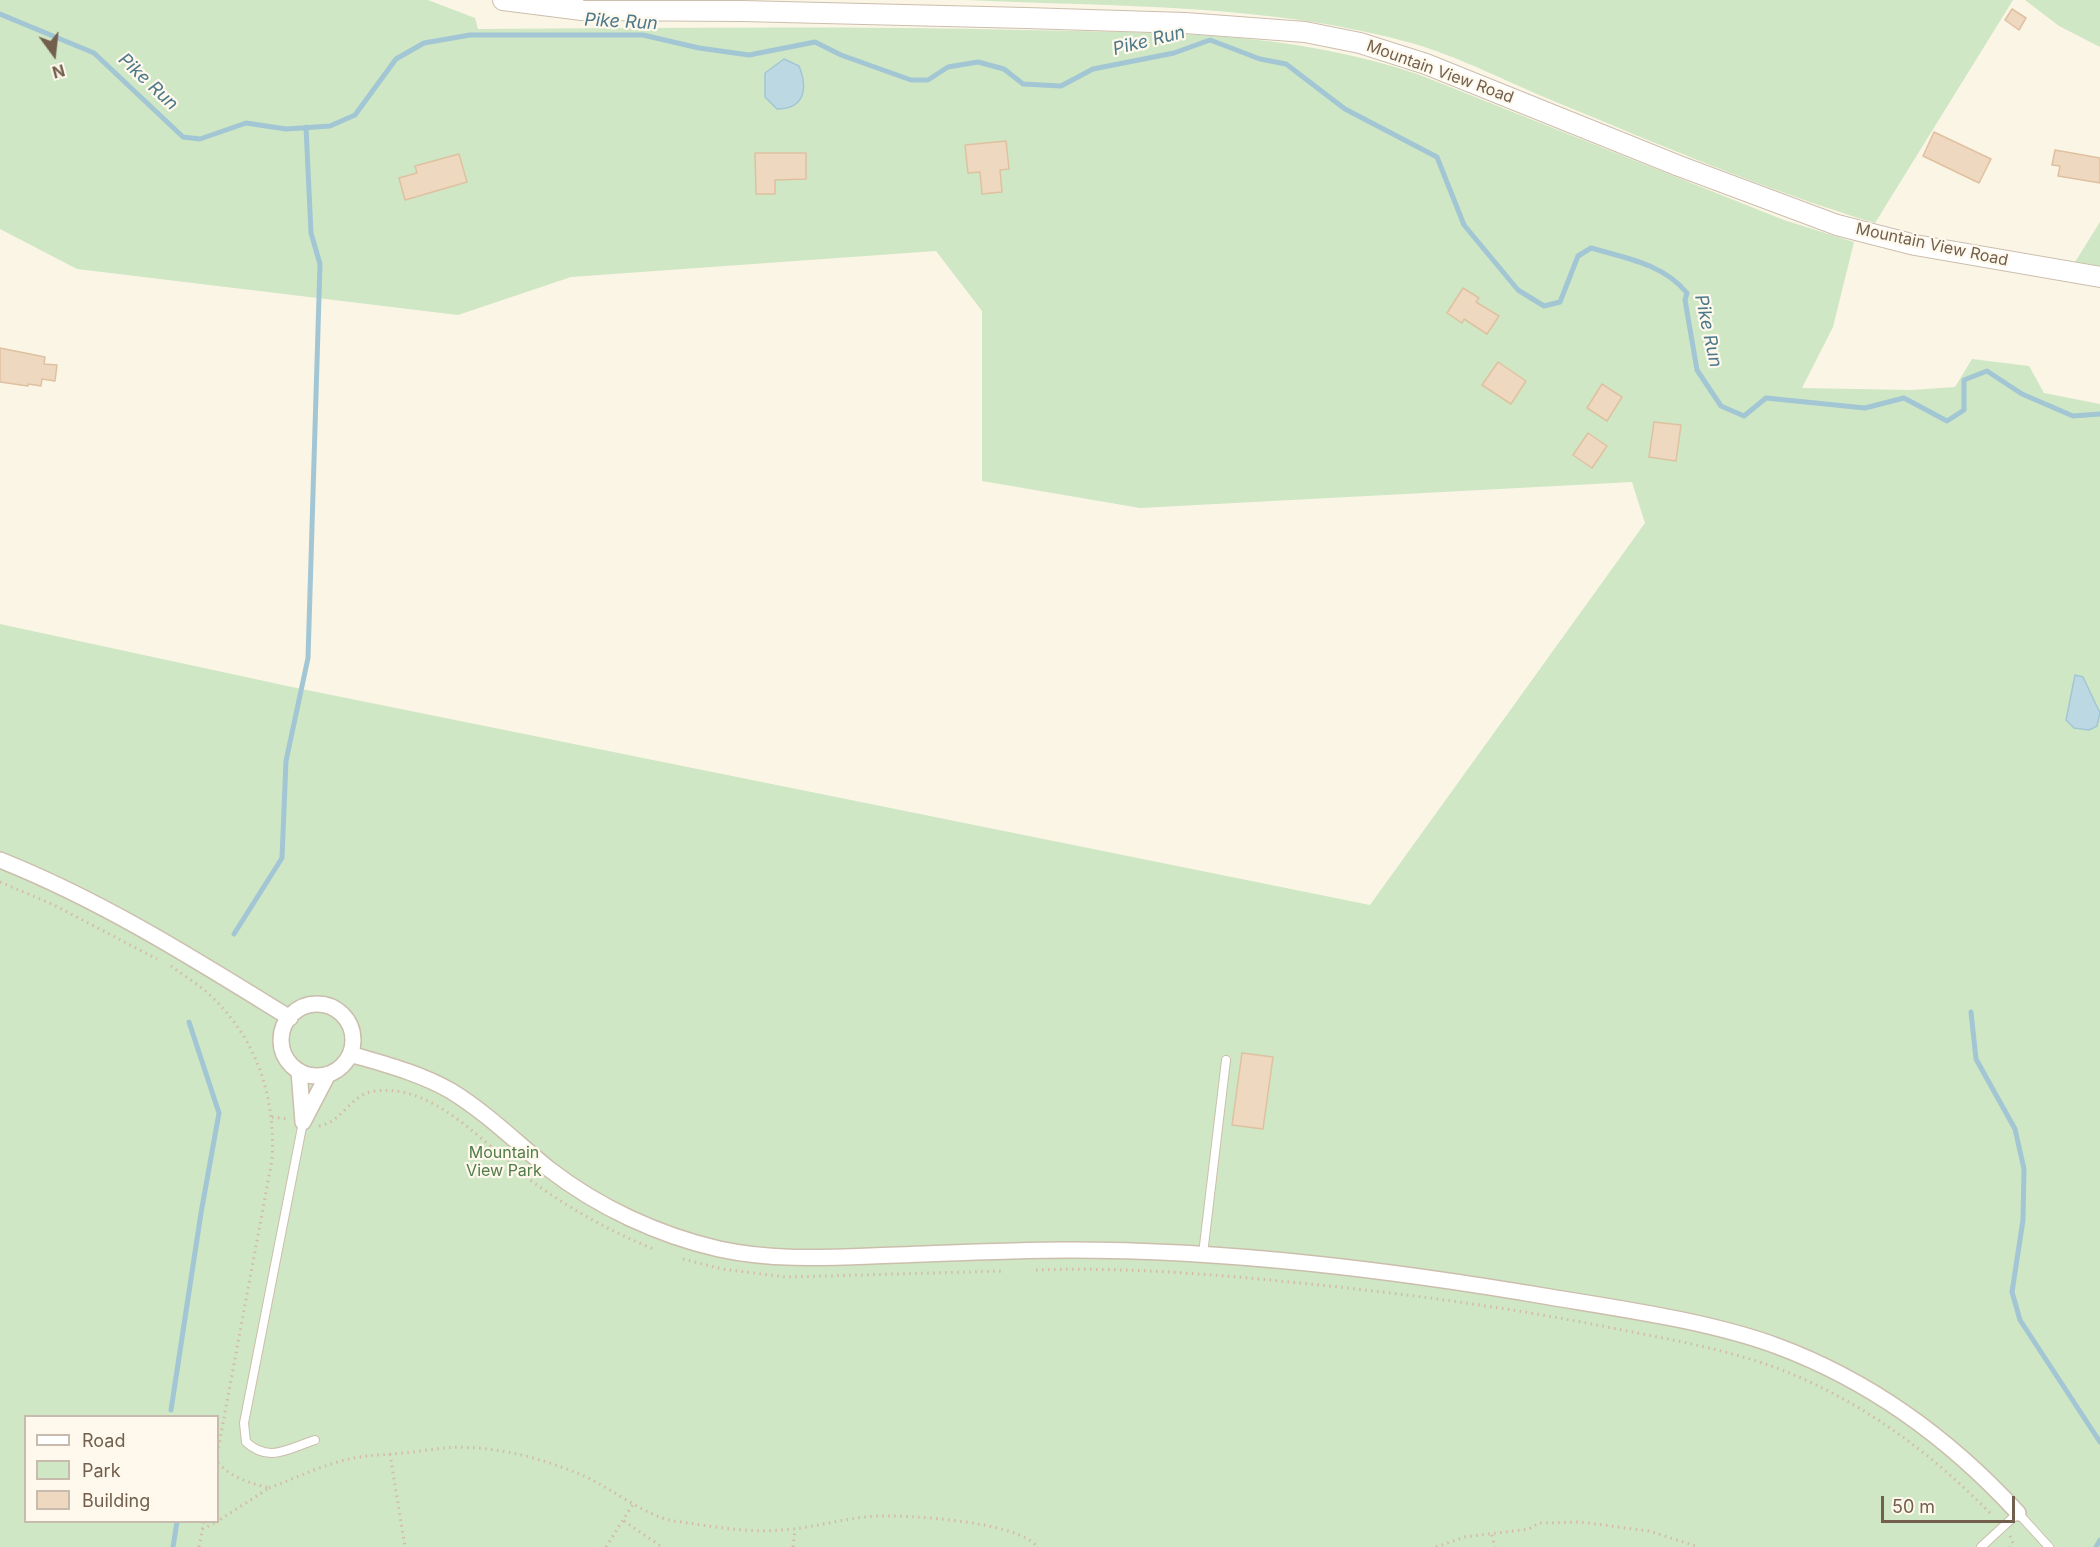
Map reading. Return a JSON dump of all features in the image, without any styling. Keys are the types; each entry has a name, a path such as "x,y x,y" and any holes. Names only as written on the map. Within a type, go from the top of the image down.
{"street":[{"name":"Mountain View Road","path":"503,0 562,9 609,5 1185,22 1305,32 1360,43 1426,64 1679,166 1837,225 1915,245 2100,277"},
{"path":"0,860 81,895 131,922 290,1017"},
{"path":"315,1005 336,1010 350,1026 353,1040 350,1054 342,1066 328,1074 314,1076 299,1071 288,1061 282,1047 283,1031 290,1017 301,1009 315,1005"},
{"path":"350,1054 409,1072 450,1091 492,1121 551,1171 588,1196 675,1236 723,1250 812,1258 1066,1250 1203,1254 1318,1264 1494,1287 1650,1315 1776,1346 1833,1371 1896,1406 1952,1447 2018,1513"},
{"path":"299,1071 302,1122"},
{"path":"302,1122 328,1074"}],"lane":[{"path":"1203,1254 1226,1060"},
{"path":"302,1122 244,1423 246,1442 258,1452 273,1453 315,1440"},
{"path":"1981,1547 2018,1513 2049,1547"}],"path":[{"path":"0,882 62,909 160,960"},
{"path":"169,965 211,996 241,1029 258,1064 269,1095 272,1117 272,1160 219,1445"},
{"path":"272,1117 302,1122 330,1123 356,1097 373,1091 392,1090 431,1102 463,1124 537,1185 588,1220 656,1250"},
{"path":"1036,1270 1140,1270 1381,1291 1567,1319 1728,1352 1791,1373 1864,1410 1910,1440 1992,1515"},
{"path":"219,1520 269,1488 341,1461 377,1454 446,1447 510,1454 577,1472 609,1487 633,1504 671,1520 719,1529 758,1531 795,1528 858,1517 930,1517 997,1529 1033,1541 1037,1547"},
{"path":"390,1454 405,1547"},
{"path":"219,1464 226,1472 240,1479 269,1488"},
{"path":"606,1547 633,1504"},
{"path":"624,1520 662,1547"},
{"path":"1436,1547 1480,1534 1492,1535 1529,1529 1539,1523 1580,1522 1649,1531 1699,1547"},
{"path":"199,1547 204,1523"},
{"path":"202,1529 213,1523"},
{"path":"793,1547 795,1528"},
{"path":"1492,1535 1495,1547"},
{"path":"2010,1536 2013,1544 2010,1547"}],"green space":[{"name":"Mountain View Park","path":"0,0 428,0 475,18 478,29 957,29 1176,34 1273,42 1322,49 1371,60 1420,75 1784,220 1854,242 1833,327 1802,388 1911,390 1955,387 1972,359 2029,366 2044,393 2100,404 2100,1547 0,1547 0,624 292,687 1370,905 1645,523 1632,482 1140,508 982,481 982,311 936,251 571,277 458,315 77,269 0,229"},
{"path":"967,0 2013,0 1875,223 1712,166 1432,49 1415,44 1305,21 1249,14 1136,6"},
{"path":"2025,0 2100,0 2100,47 2059,26"},
{"path":"2100,222 2100,266 2075,262"}],"water":[{"path":"784,59 799,66 803,89 802,96 794,105 777,109 765,97 765,73"},
{"path":"2075,675 2083,677 2100,713 2097,726 2089,730 2074,728 2066,720"}],"building":[{"path":"2012,9 2026,18 2019,30 2005,20"},
{"path":"1934,132 1991,159 1979,183 1923,156"},
{"path":"1006,141 1009,169 1000,170 1002,192 982,194 980,172 968,173 965,145"},
{"path":"2055,150 2100,158 2100,183 2058,176 2060,166 2052,165"},
{"path":"755,153 806,153 806,179 775,180 775,194 756,194"},
{"path":"459,154 467,182 405,200 399,178 417,173 415,166"},
{"path":"1463,288 1479,298 1476,302 1499,316 1487,334 1464,319 1462,323 1447,313"},
{"path":"0,348 45,357 44,364 57,365 55,381 42,379 41,386 0,382"},
{"path":"1498,362 1526,381 1511,404 1482,385"},
{"path":"1602,384 1622,397 1607,421 1587,408"},
{"path":"1654,422 1681,425 1676,461 1649,457"},
{"path":"1588,433 1607,446 1592,468 1573,455"},
{"path":"1242,1053 1273,1057 1263,1129 1232,1125"}],"waterway":[{"name":"Pike Run","path":"0,14 94,53 183,137 200,139 246,123 286,129 330,126 355,115 396,59 424,43 470,35 643,35 699,48 749,55 815,42 841,55 911,80 928,80 948,67 978,62 1004,69 1023,84 1061,86 1093,69 1174,53 1210,40 1260,59 1286,64 1345,109 1437,157 1464,225 1518,290 1544,306 1560,302 1578,256 1591,248 1643,263 1667,275 1687,293 1685,300 1697,370 1721,406 1744,416 1766,398 1865,408 1904,398 1947,421 1964,410 1964,380 1987,371 2022,394 2073,416 2100,414"},
{"path":"234,934 282,858 286,761 308,658 320,264 311,233 306,127"},
{"path":"1971,1012 1976,1059 2015,1129 2024,1169 2023,1220 2012,1292 2020,1320 2100,1442"},
{"path":"171,1410 201,1213 219,1113 189,1022"},
{"path":"173,1547 177,1523"},
{"path":"2096,1547 2100,1540"}]}
